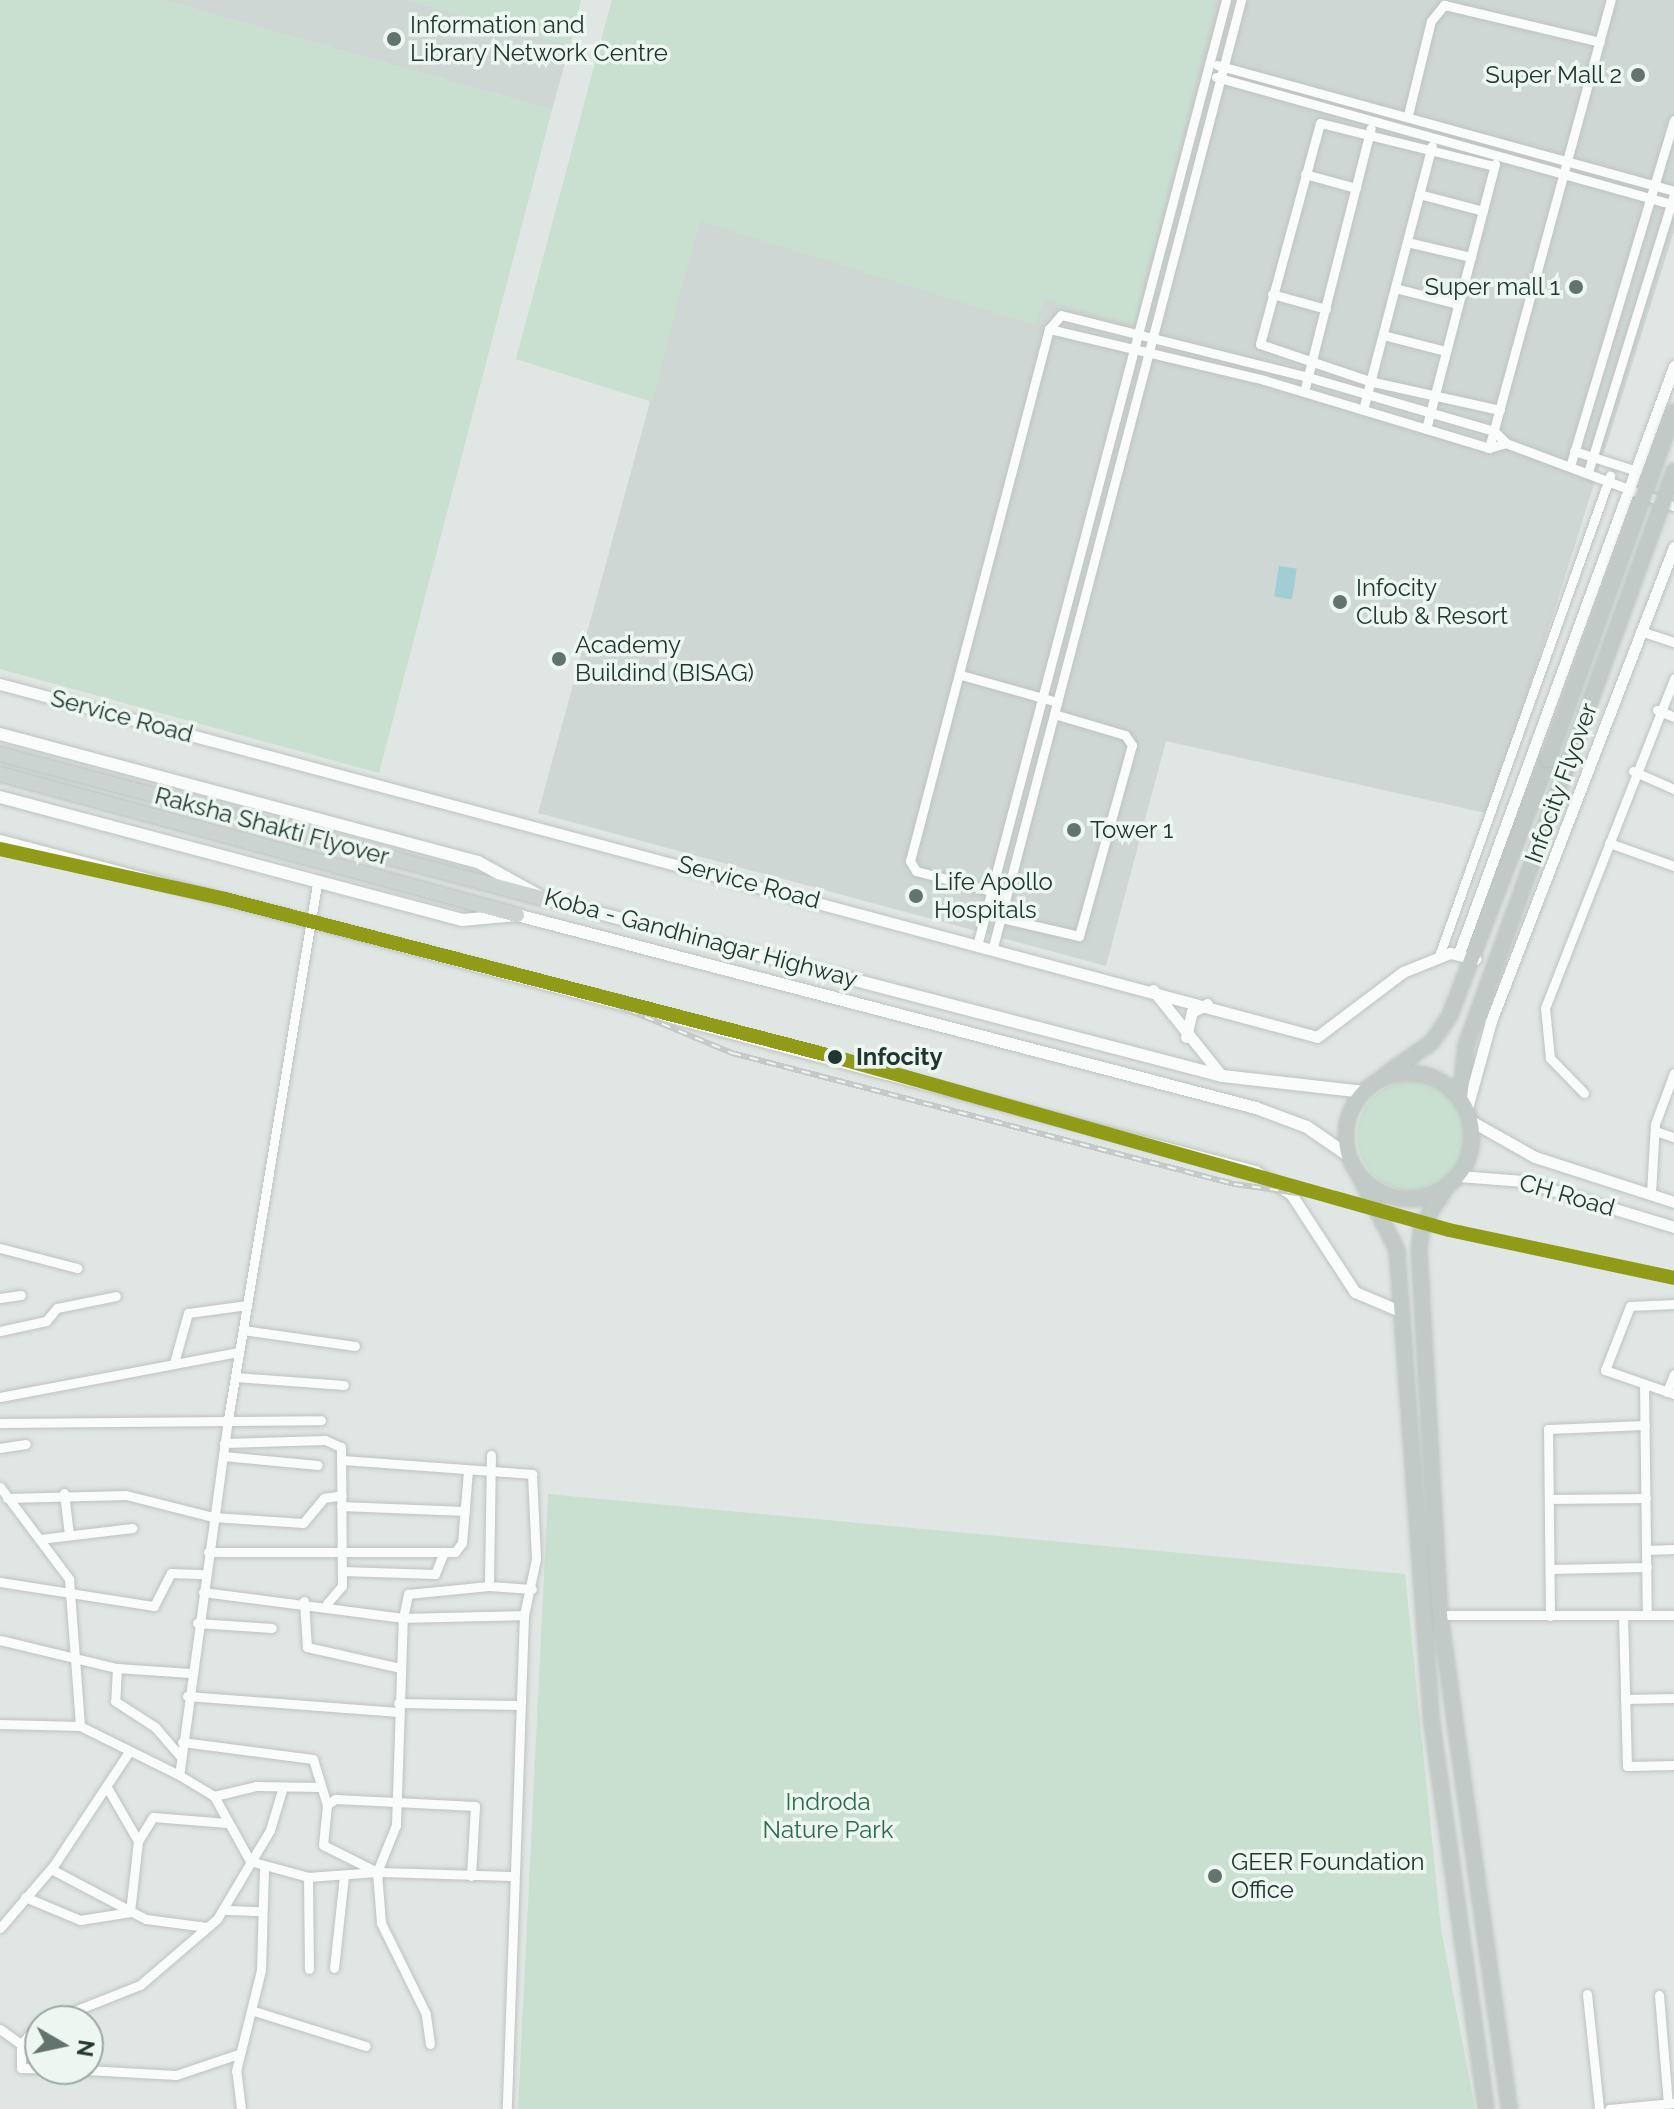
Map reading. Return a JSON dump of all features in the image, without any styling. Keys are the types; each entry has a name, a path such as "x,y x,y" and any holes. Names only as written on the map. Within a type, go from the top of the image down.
{"highway":[{"name":"Infocity Flyover","path":"1369,1088 1432,1042 1475,959 1674,412"},
{"name":"Infocity Flyover","path":"1466,1111 1466,1045 1674,471"},
{"path":"1486,2109 1432,1724 1400,1311 1390,1226 1349,1156 1349,1117 1369,1088 1412,1073 1451,1087 1466,1111 1470,1150 1459,1176 1445,1189 1422,1226 1419,1249 1440,1615 1509,2109"},
{"path":"1358,1173 1372,1187 1408,1200 1445,1189"}],"main road":[{"name":"Koba - Gandhinagar Highway","path":"0,734 478,862 545,899 1222,1076 1369,1088"},
{"name":"Raksha Shakti Flyover","path":"0,754 545,899"},
{"name":"Raksha Shakti Flyover","path":"0,774 517,915"},
{"name":"Koba - Gandhinagar Highway","path":"0,797 317,884 462,920 517,915 1284,1116 1349,1156"}],"street":[{"path":"978,942 1226,0"},
{"path":"993,947 1241,0"},
{"path":"1489,448 1570,160 1611,0"},
{"path":"1408,115 1431,21 1444,5 1600,42"},
{"path":"1210,63 1570,160 1674,192 1589,469"},
{"path":"1207,75 1435,135 1671,204"},
{"path":"1304,392 1374,119"},
{"path":"1571,463 1674,120"},
{"path":"1494,166 1371,130 1320,123 1272,294 1262,348 1369,381 1500,410"},
{"path":"1363,410 1435,135"},
{"path":"1426,429 1497,153"},
{"path":"1305,174 1356,188"},
{"path":"1419,194 1483,211"},
{"path":"1407,242 1471,257"},
{"path":"1395,288 1458,304"},
{"path":"1272,294 1326,309"},
{"path":"991,891 911,866 1049,329 1061,315 1154,335 1494,431 1506,443 1632,484 1674,506"},
{"path":"1049,329 1150,351 1304,392 1489,448 1506,443"},
{"path":"1383,335 1446,351"},
{"path":"1459,953 1674,366"},
{"path":"1574,451 1637,471"},
{"path":"1439,956 1610,476"},
{"path":"1466,1111 1491,1021 1674,547"},
{"path":"1640,631 1674,642"},
{"path":"961,675 1057,702"},
{"path":"1584,1093 1550,1058 1542,1026 1633,771 1657,710 1674,678"},
{"name":"Service Road","path":"0,684 978,942 1317,1037 1403,972 1439,956 1459,953 1475,959"},
{"path":"1657,710 1674,717"},
{"path":"1001,918 1079,936 1132,745 1125,735 1054,714"},
{"path":"1633,771 1674,789"},
{"path":"0,840 1255,1171 1291,1194 1355,1292 1400,1311"},
{"path":"1609,843 1674,866"},
{"path":"179,1775 190,1673 224,1443 308,922 317,884"},
{"path":"1152,989 1186,1037 1222,1076"},
{"path":"1186,1037 1192,1012 1208,1004"},
{"path":"1651,1193 1655,1131 1674,1073"},
{"name":"CH Road","path":"1466,1111 1535,1157 1674,1202"},
{"path":"1655,1131 1674,1137"},
{"name":"CH Road","path":"1459,1176 1502,1176 1674,1227"},
{"path":"0,1248 77,1268"},
{"path":"0,1298 21,1295"},
{"path":"0,1331 46,1321 57,1308 116,1296"},
{"path":"1674,1304 1638,1300 1630,1306 1605,1370 1671,1393 1674,1374"},
{"path":"174,1363 188,1313 247,1305"},
{"path":"243,1330 355,1346"},
{"path":"0,1397 239,1352"},
{"path":"235,1377 344,1385"},
{"path":"1644,1384 1647,1615"},
{"path":"0,1423 321,1420"},
{"path":"1550,1616 1548,1429 1645,1425"},
{"path":"224,1443 325,1440 341,1447 342,1571 339,1594 327,1603"},
{"path":"0,1448 26,1444"},
{"path":"489,1586 491,1455"},
{"path":"223,1456 318,1465"},
{"path":"343,1460 468,1470 492,1468 532,1474 532,1589 524,1615 507,2109"},
{"path":"208,1552 296,1556 340,1548 444,1552 460,1549 468,1470"},
{"path":"0,1487 40,1539 74,1597 80,1726"},
{"path":"7,1498 64,1493 126,1495 213,1517 303,1523 324,1498 342,1495"},
{"path":"64,1493 69,1535"},
{"path":"1549,1499 1646,1498"},
{"path":"341,1506 465,1511"},
{"path":"40,1539 132,1528"},
{"path":"1646,1550 1674,1549"},
{"path":"342,1571 435,1574 444,1552"},
{"path":"1550,1569 1647,1567"},
{"path":"0,1582 74,1597 154,1606 171,1573 205,1574"},
{"path":"430,2044 426,2014 381,1923 377,1872 394,1837 400,1668 408,1594 489,1586 532,1589"},
{"path":"203,1592 327,1603 363,1617 524,1615"},
{"path":"304,1601 307,1647 400,1668"},
{"path":"1440,1615 1674,1615"},
{"path":"1623,1615 1627,1766 1674,1765"},
{"path":"197,1623 272,1628"},
{"path":"0,1640 117,1668 190,1673"},
{"path":"117,1668 115,1701 155,1727 181,1757"},
{"path":"187,1696 398,1708 520,1705"},
{"path":"1625,1699 1674,1698"},
{"path":"0,1724 80,1726 128,1753 179,1775 214,1796 250,1861 264,1867 308,1877 377,1872 514,1876"},
{"path":"182,1742 313,1759 319,1787 327,1805 323,1845 377,1872"},
{"path":"0,1928 51,1869 77,1821 108,1789 128,1753"},
{"path":"214,1796 256,1786 282,1790 319,1787"},
{"path":"108,1789 138,1841"},
{"path":"89,2005 140,1985 227,1910 282,1790"},
{"path":"327,1805 335,1799 475,1806 471,1876"},
{"path":"130,1912 138,1841 153,1817 227,1823"},
{"path":"241,2109 235,2102 238,2054 254,2011 264,1867"},
{"path":"51,1869 130,1912 206,1927"},
{"path":"334,1968 344,1876"},
{"path":"308,1877 309,1969"},
{"path":"25,1897 80,1920 130,1912"},
{"path":"227,1910 262,1911"},
{"path":"1587,1994 1599,2109"},
{"path":"1609,2109 1667,2105 1659,1995"},
{"path":"254,2011 366,2046"},
{"path":"0,2029 21,2044"},
{"path":"24,2041 21,2044 21,2068 24,2068"},
{"path":"104,2076 176,2075 238,2054"}],"shaded area":[{"name":"Information and Library Network Centre","path":"163,0 406,0 570,45 552,110"},
{"path":"612,0 1674,0 1674,231 1490,814 1166,741 1106,966 538,813 699,222 565,177"}],"green space":[{"path":"0,0 163,0 552,110 379,773 0,669"},
{"path":"406,0 581,0 570,45"},
{"path":"612,0 1216,0 1133,325 1045,299 1035,325 699,221 652,402 516,359"},
{"path":"1412,1081 1433,1085 1451,1097 1463,1115 1467,1136 1463,1157 1451,1175 1433,1187 1412,1191 1391,1187 1373,1175 1361,1157 1357,1136 1361,1115 1373,1097 1391,1085"},
{"name":"Indroda Nature Park","path":"548,1494 1405,1574 1441,1929 1475,2109 518,2109"}],"water":[{"path":"1279,566 1297,569 1292,599 1274,597"}],"railway":[{"path":"612,1003 732,1053 1234,1184 1318,1196"}],"transit line":[{"path":"0,849 225,899 835,1057 1449,1230 1674,1278"}],"place":[{"name":"Information and Library Network Centre","path":"394,39"},
{"name":"Super Mall 2","path":"1638,75"},
{"name":"Super mall 1","path":"1576,287"},
{"name":"Infocity Club & Resort","path":"1340,602"},
{"name":"Academy Buildind (BISAG)","path":"559,659"},
{"name":"Tower 1","path":"1074,830"},
{"name":"Life Apollo Hospitals","path":"916,896"},
{"name":"Infocity","path":"835,1057"},
{"name":"GEER Foundation Office","path":"1215,1876"}]}
